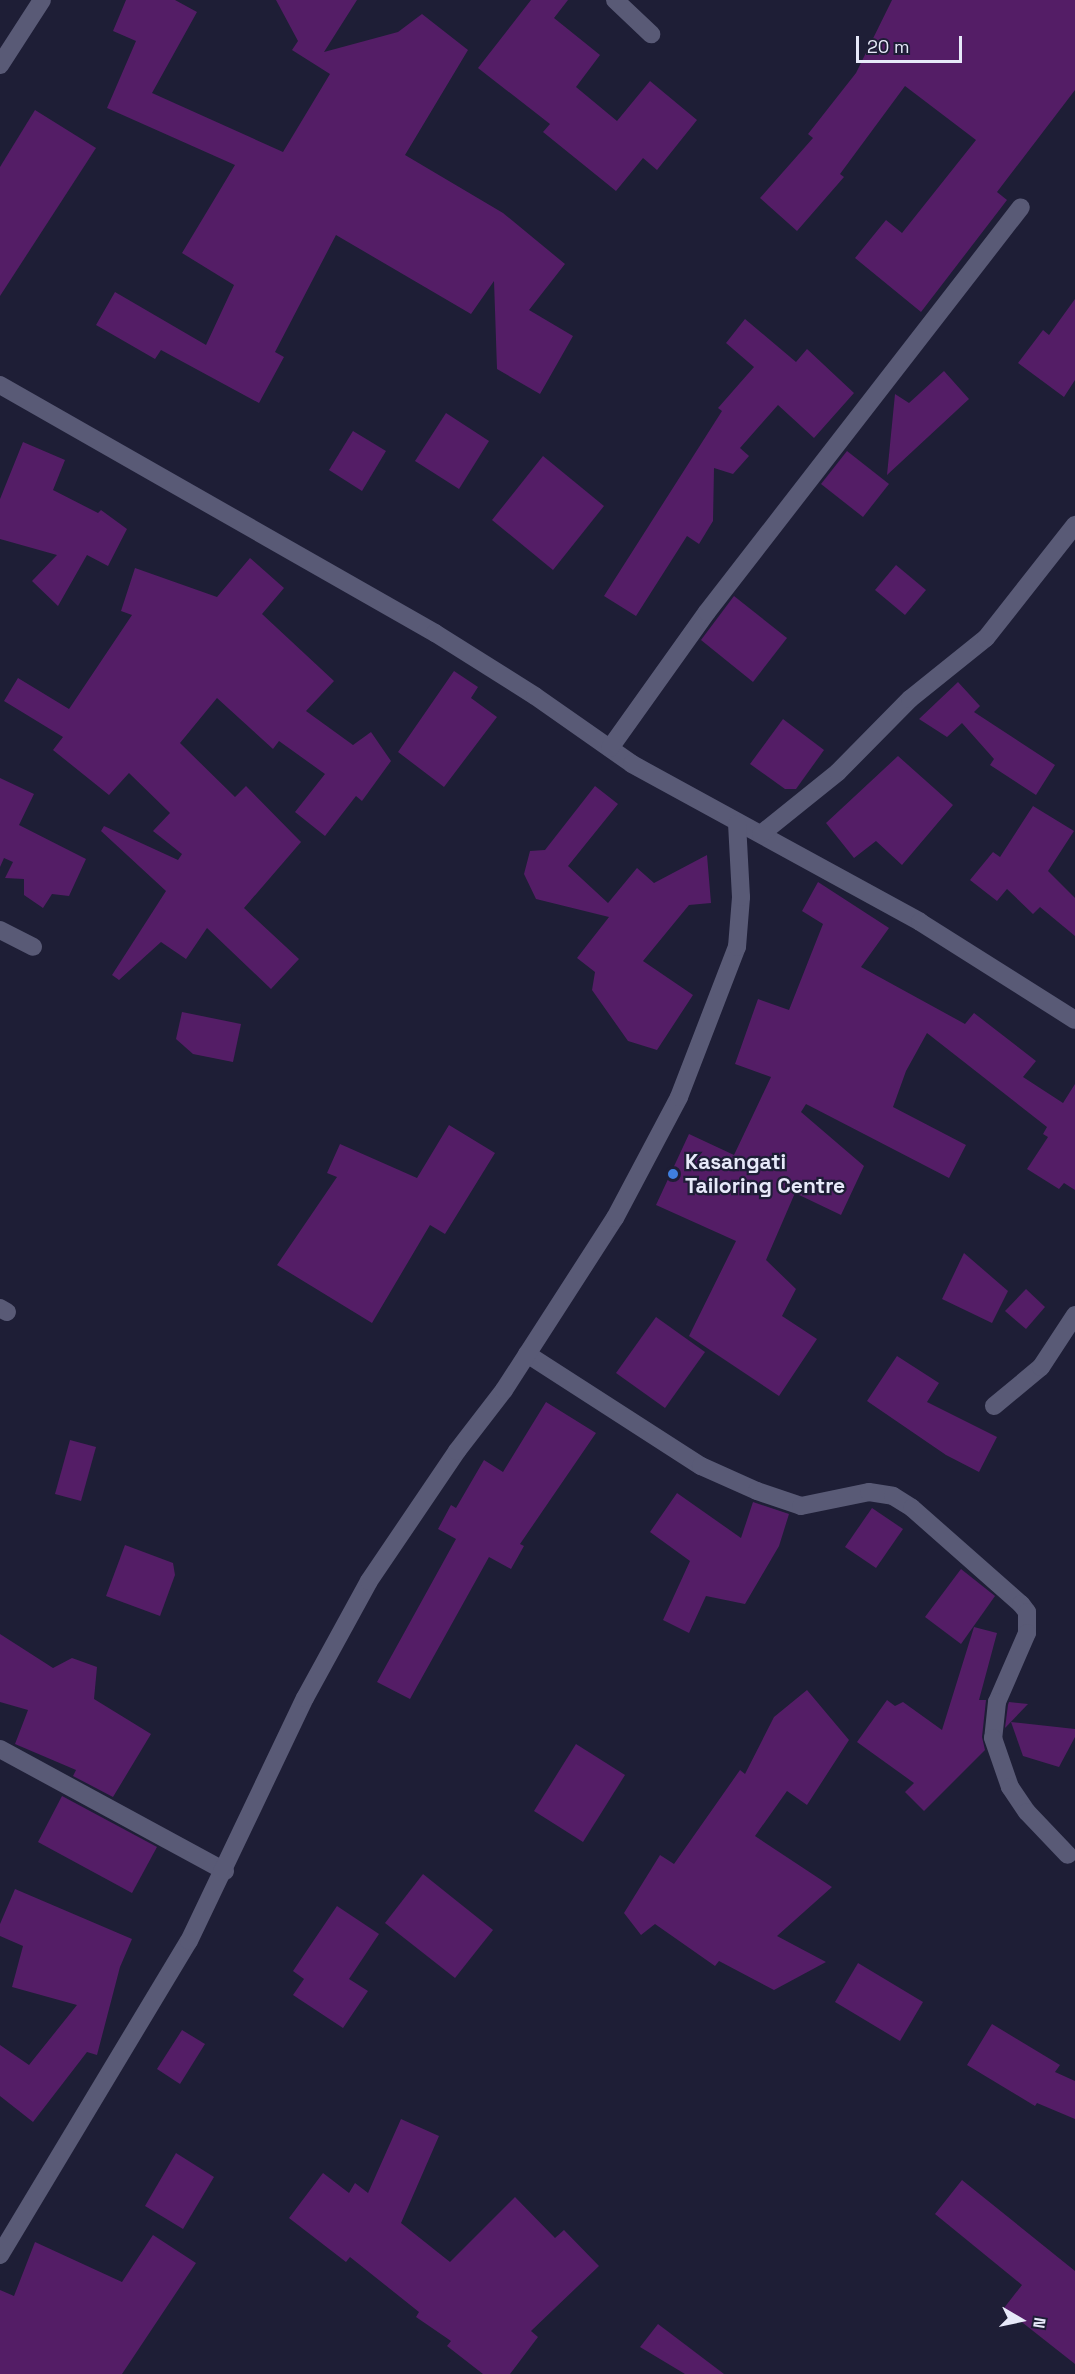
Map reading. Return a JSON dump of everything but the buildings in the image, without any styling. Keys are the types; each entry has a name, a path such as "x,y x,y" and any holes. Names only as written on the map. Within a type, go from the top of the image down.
{"street":[{"path":"0,65 42,0"},
{"path":"615,0 651,34"},
{"path":"610,747 707,612 1021,207"},
{"path":"0,387 435,633 610,747 737,824 761,834 921,922 1075,1020"},
{"path":"761,834 838,772 910,699 986,638 1075,525"},
{"path":"0,2255 189,1941 225,1871 305,1698 369,1581 527,1354 637,1177 680,1097 712,1019 739,930 741,897 737,824"},
{"path":"0,930 33,947"},
{"path":"994,1406 1041,1367 1075,1315"},
{"path":"527,1354 701,1466 757,1491 801,1506 869,1492 893,1496 912,1508 1021,1604 1027,1612 1027,1633 997,1702 993,1738 1010,1787 1027,1812 1068,1855"},
{"path":"0,1749 225,1871"}],"place":[{"name":"Kasangati Tailoring Centre","path":"673,1174"}]}
